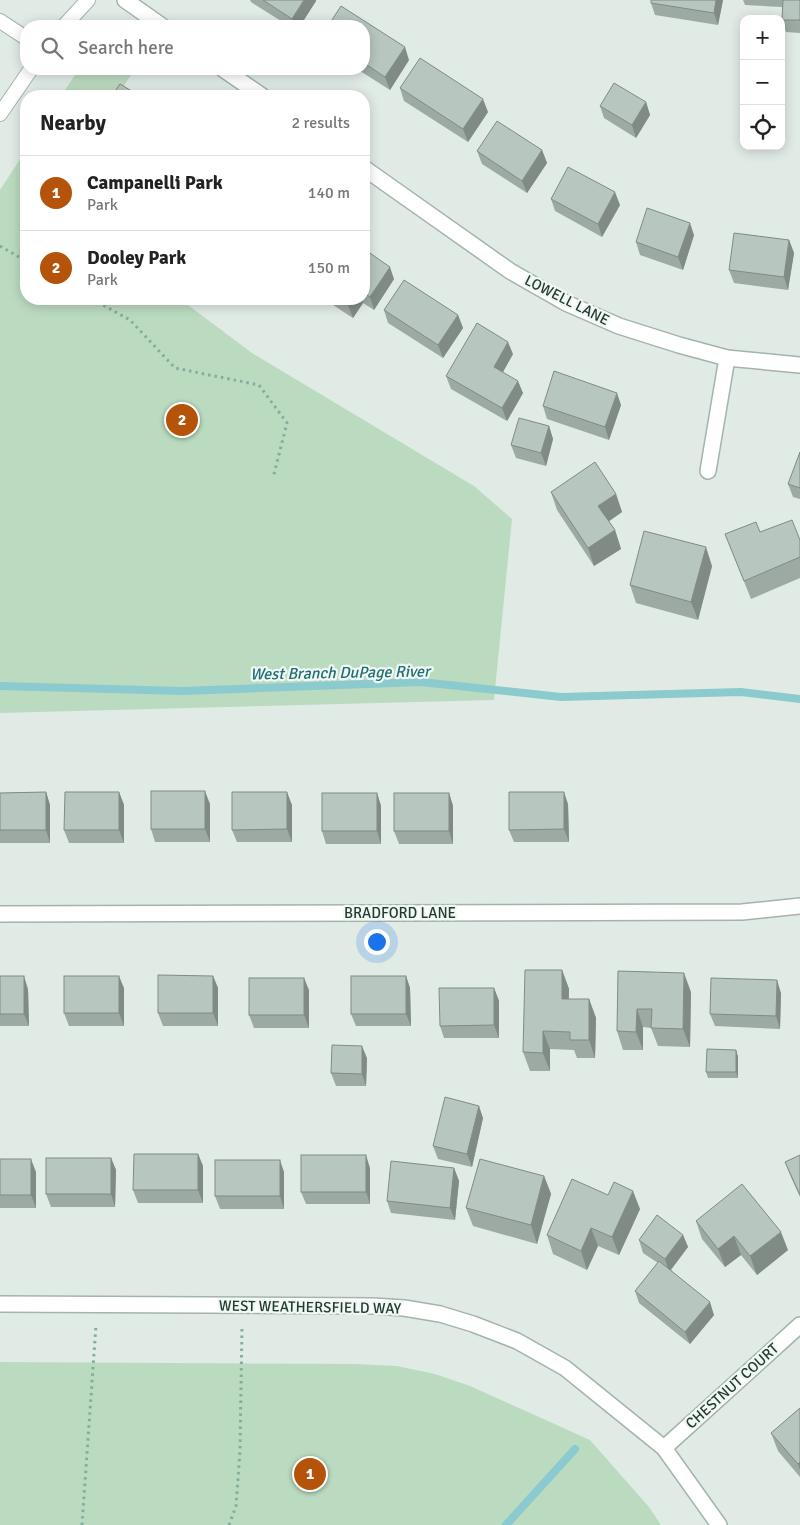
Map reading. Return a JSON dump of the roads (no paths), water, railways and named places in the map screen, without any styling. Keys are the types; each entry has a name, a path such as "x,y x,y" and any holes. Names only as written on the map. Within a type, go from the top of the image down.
{"street":[{"path":"125,0 153,20"},
{"path":"232,75 253,90"},
{"name":"LOWELL LANE","path":"370,172 510,271 566,303 619,326 727,358 800,365"},
{"path":"708,471 727,358"},
{"name":"BRADFORD LANE","path":"0,914 742,912 800,906"},
{"name":"WEST WEATHERSFIELD WAY","path":"0,1304 373,1306 404,1308 440,1314 473,1324 517,1341 565,1368 664,1448 719,1525"},
{"name":"CHESTNUT COURT","path":"664,1448 800,1325"}],"lane":[{"path":"70,20 88,0"},
{"path":"0,21 20,34"},
{"path":"0,114 26,75"}],"waterway":[{"name":"West Branch DuPage River","path":"0,686 183,691 421,682 561,697 741,692 800,699"},
{"path":"506,1525 575,1449"}],"place":[{"name":"Dooley Park","path":"182,420"},
{"name":"Campanelli Park","path":"310,1474"}]}
